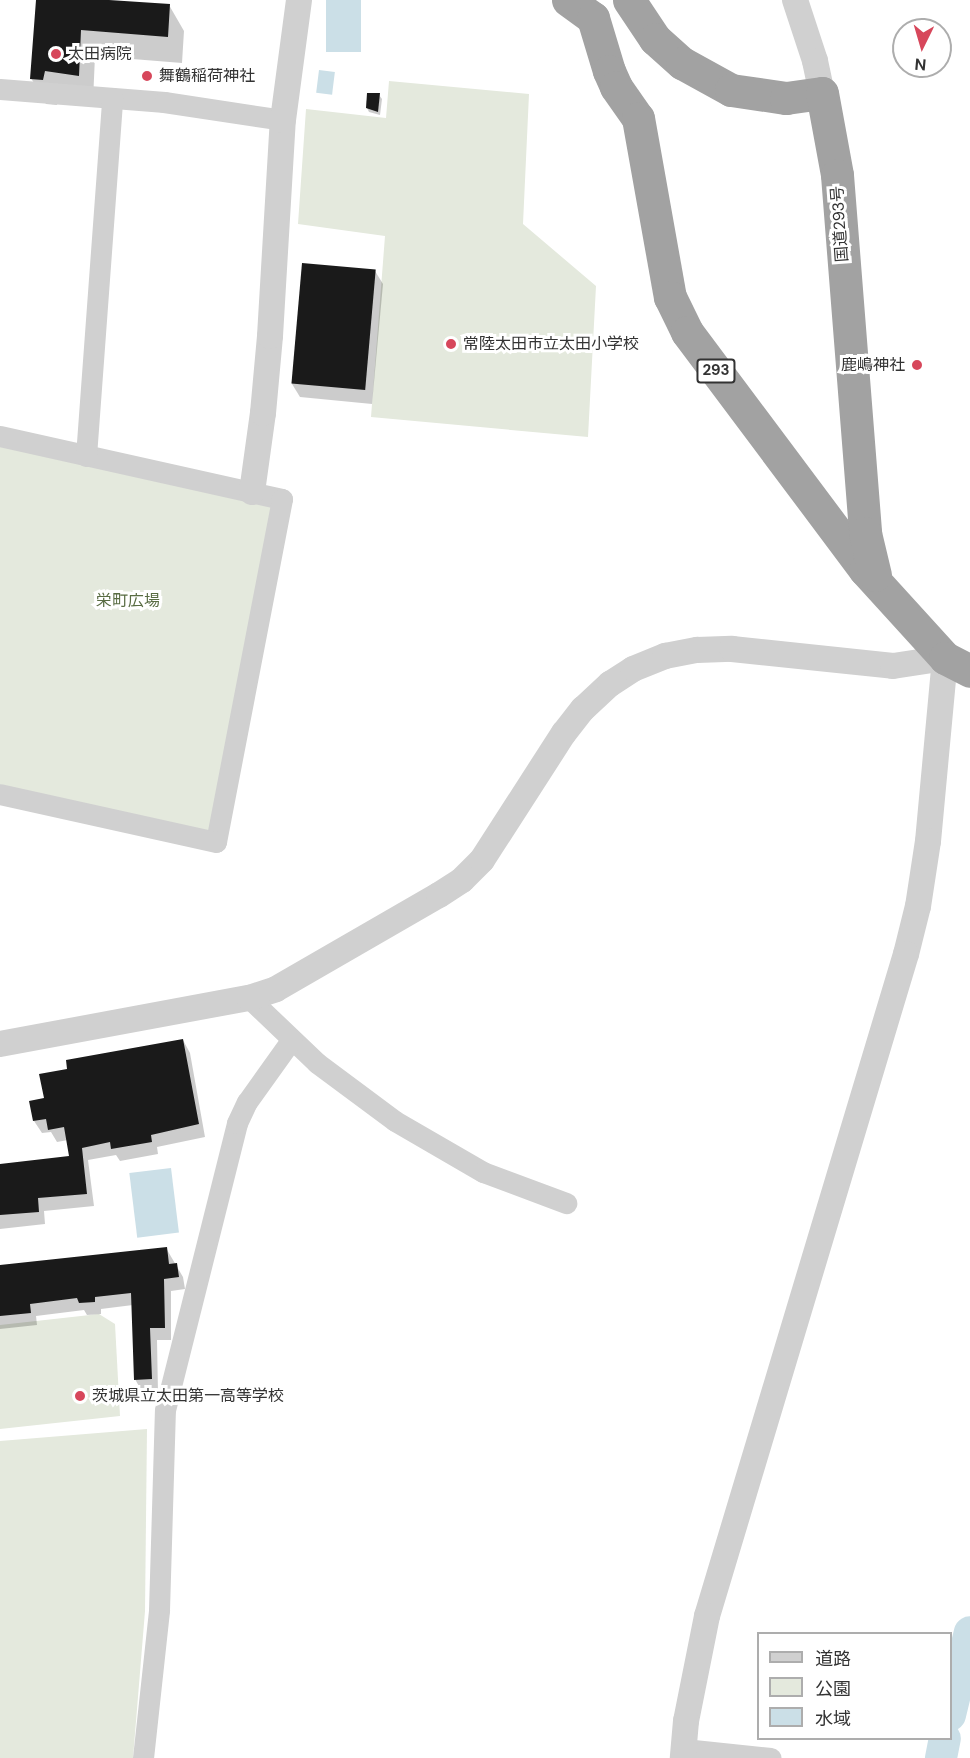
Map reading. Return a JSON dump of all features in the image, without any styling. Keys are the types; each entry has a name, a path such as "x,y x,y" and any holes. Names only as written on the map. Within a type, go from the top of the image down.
{"highway":[{"name":"293","path":"568,0 593,18 616,87 638,118 670,297 687,332 854,537 878,585 957,664"},
{"path":"629,0 656,39 682,63 731,90 786,98 822,93"},
{"name":"国道293号","path":"822,93 837,175 854,537"}],"street":[{"path":"252,492 270,336 283,120 299,0"},
{"path":"795,0 815,61 822,93"},
{"path":"0,89 164,102 283,120"},
{"path":"86,456 112,98"},
{"path":"0,436 282,499 216,842 0,794"},
{"path":"0,1044 249,998 276,989 462,880 482,860 564,733 583,709 610,684 633,669 665,656 697,650 732,649 893,666 957,664 918,906 906,954 706,1616 686,1721 684,1754 771,1758"},
{"path":"249,998 316,1063 395,1121 483,1172 566,1203"},
{"path":"143,1758 159,1610 165,1410 237,1122 247,1102 292,1039"}],"green space":[{"path":"389,81 529,94 523,224 596,286 588,437 371,417 385,236 298,224 306,109 386,118"},
{"name":"栄町広場","path":"0,445 276,502 213,830 206,834 0,789"},
{"path":"99,1314 115,1324 120,1416 0,1429 0,1325"},
{"path":"147,1429 145,1611 133,1758 0,1758 0,1441"}],"water":[{"path":"326,0 361,0 361,52 326,52"},
{"path":"319,70 335,72 332,95 316,93"},
{"path":"171,1168 179,1233 137,1238 129,1173"}],"building":[{"name":"太田病院","path":"36,0 109,0 170,4 168,37 81,30 79,76 45,71 43,80 30,79"},
{"path":"367,93 380,93 378,112 366,108"},
{"path":"302,263 376,269 365,390 291,384"},
{"path":"183,1039 199,1124 151,1135 152,1142 111,1149 110,1142 82,1148 87,1194 38,1198 39,1212 0,1215 0,1164 69,1156 64,1127 48,1130 46,1119 33,1121 29,1101 44,1098 39,1074 67,1069 66,1060"},
{"path":"167,1247 169,1264 177,1263 179,1277 164,1279 165,1328 150,1328 152,1379 134,1380 131,1293 95,1297 95,1302 79,1303 77,1298 30,1304 31,1313 0,1316 0,1265"}],"waterway":[{"path":"952,1707 970,1632"},
{"path":"941,1758 945,1740"}],"place":[{"name":"太田病院","path":"56,54"},
{"name":"舞鶴稲荷神社","path":"147,76"},
{"name":"常陸太田市立太田小学校","path":"451,344"},
{"name":"鹿嶋神社","path":"917,365"},
{"name":"茨城県立太田第一高等学校","path":"80,1396"}]}
